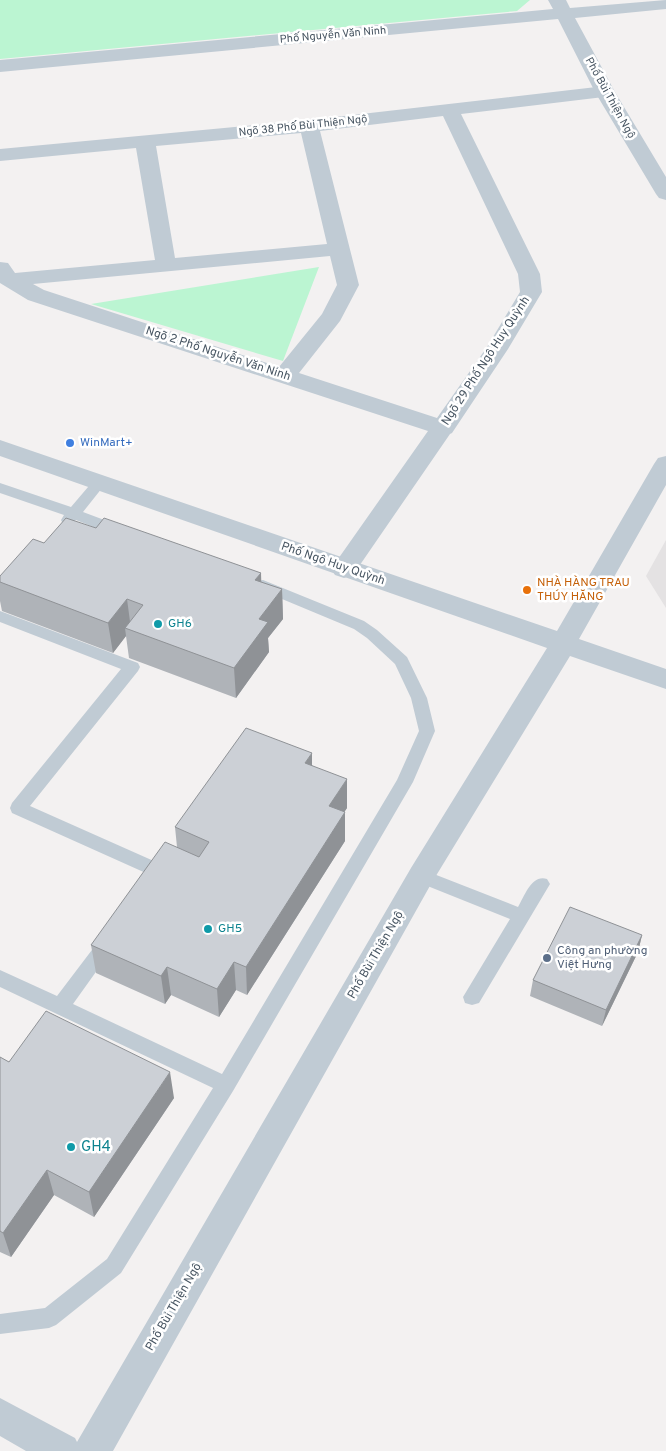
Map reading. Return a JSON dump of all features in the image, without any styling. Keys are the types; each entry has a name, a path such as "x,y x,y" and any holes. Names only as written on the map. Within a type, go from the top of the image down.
{"street":[{"name":"Phố Nguyễn Văn Ninh","path":"0,66 560,7 666,4"},
{"name":"Phố Bùi Thiện Ngộ","path":"560,7 605,92 666,194"},
{"name":"Ngõ 38 Phố Bùi Thiện Ngộ","path":"0,155 309,126 605,92"},
{"name":"Ngõ 29 Phố Ngô Huy Quỳnh","path":"344,569 444,428 497,349 531,292 528,274 450,111"},
{"path":"284,376 332,316 348,285 309,126"},
{"path":"145,142 166,265"},
{"path":"5,274 166,265 339,249"},
{"name":"Ngõ 2 Phố Nguyễn Văn Ninh","path":"5,274 36,295 444,428"},
{"name":"Phố Ngô Huy Quỳnh","path":"0,448 344,569 666,679"},
{"name":"Phố Bùi Thiện Ngộ","path":"92,1451 421,876 564,643 666,464"},
{"path":"0,1416 62,1451"}],"lane":[{"path":"56,534 75,514 99,483"},
{"path":"0,488 129,535"},
{"path":"0,1324 50,1318 114,1266 226,1085 404,782 427,731 419,698 401,661 372,634 358,625 248,580"},
{"path":"0,616 132,668 18,808 159,871 142,895"},
{"path":"421,876 522,916"},
{"path":"472,997 541,884"},
{"path":"61,1006 119,927"},
{"path":"0,978 226,1085"}],"shaded area":[{"path":"666,540 666,608 646,576"}],"green space":[{"path":"0,0 530,0 517,11 0,59"},
{"path":"319,267 283,361 91,304"}],"building":[{"name":"GH6","path":"66,518 96,528 104,518 261,573 255,580 282,589 259,619 268,622 234,668 125,628 143,605 127,599 108,623 0,582 0,576 33,539 44,543"},
{"name":"GH5","path":"246,728 312,753 305,763 347,779 329,806 345,812 246,967 234,962 217,989 167,967 161,976 91,945 165,842 199,857 209,842 175,827"},
{"path":"570,907 642,935 606,1010 533,980"},
{"name":"GH4","path":"46,1011 170,1072 89,1192 47,1170 3,1233 0,1231 0,1057 9,1062"}],"place":[{"name":"WinMart+","path":"70,443"},
{"name":"NHÀ HÀNG TRAU THÚY HĂNG","path":"527,590"},
{"name":"GH6","path":"158,624"},
{"name":"GH5","path":"208,929"},
{"name":"Công an phường Việt Hưng","path":"547,958"},
{"name":"GH4","path":"71,1147"}]}
